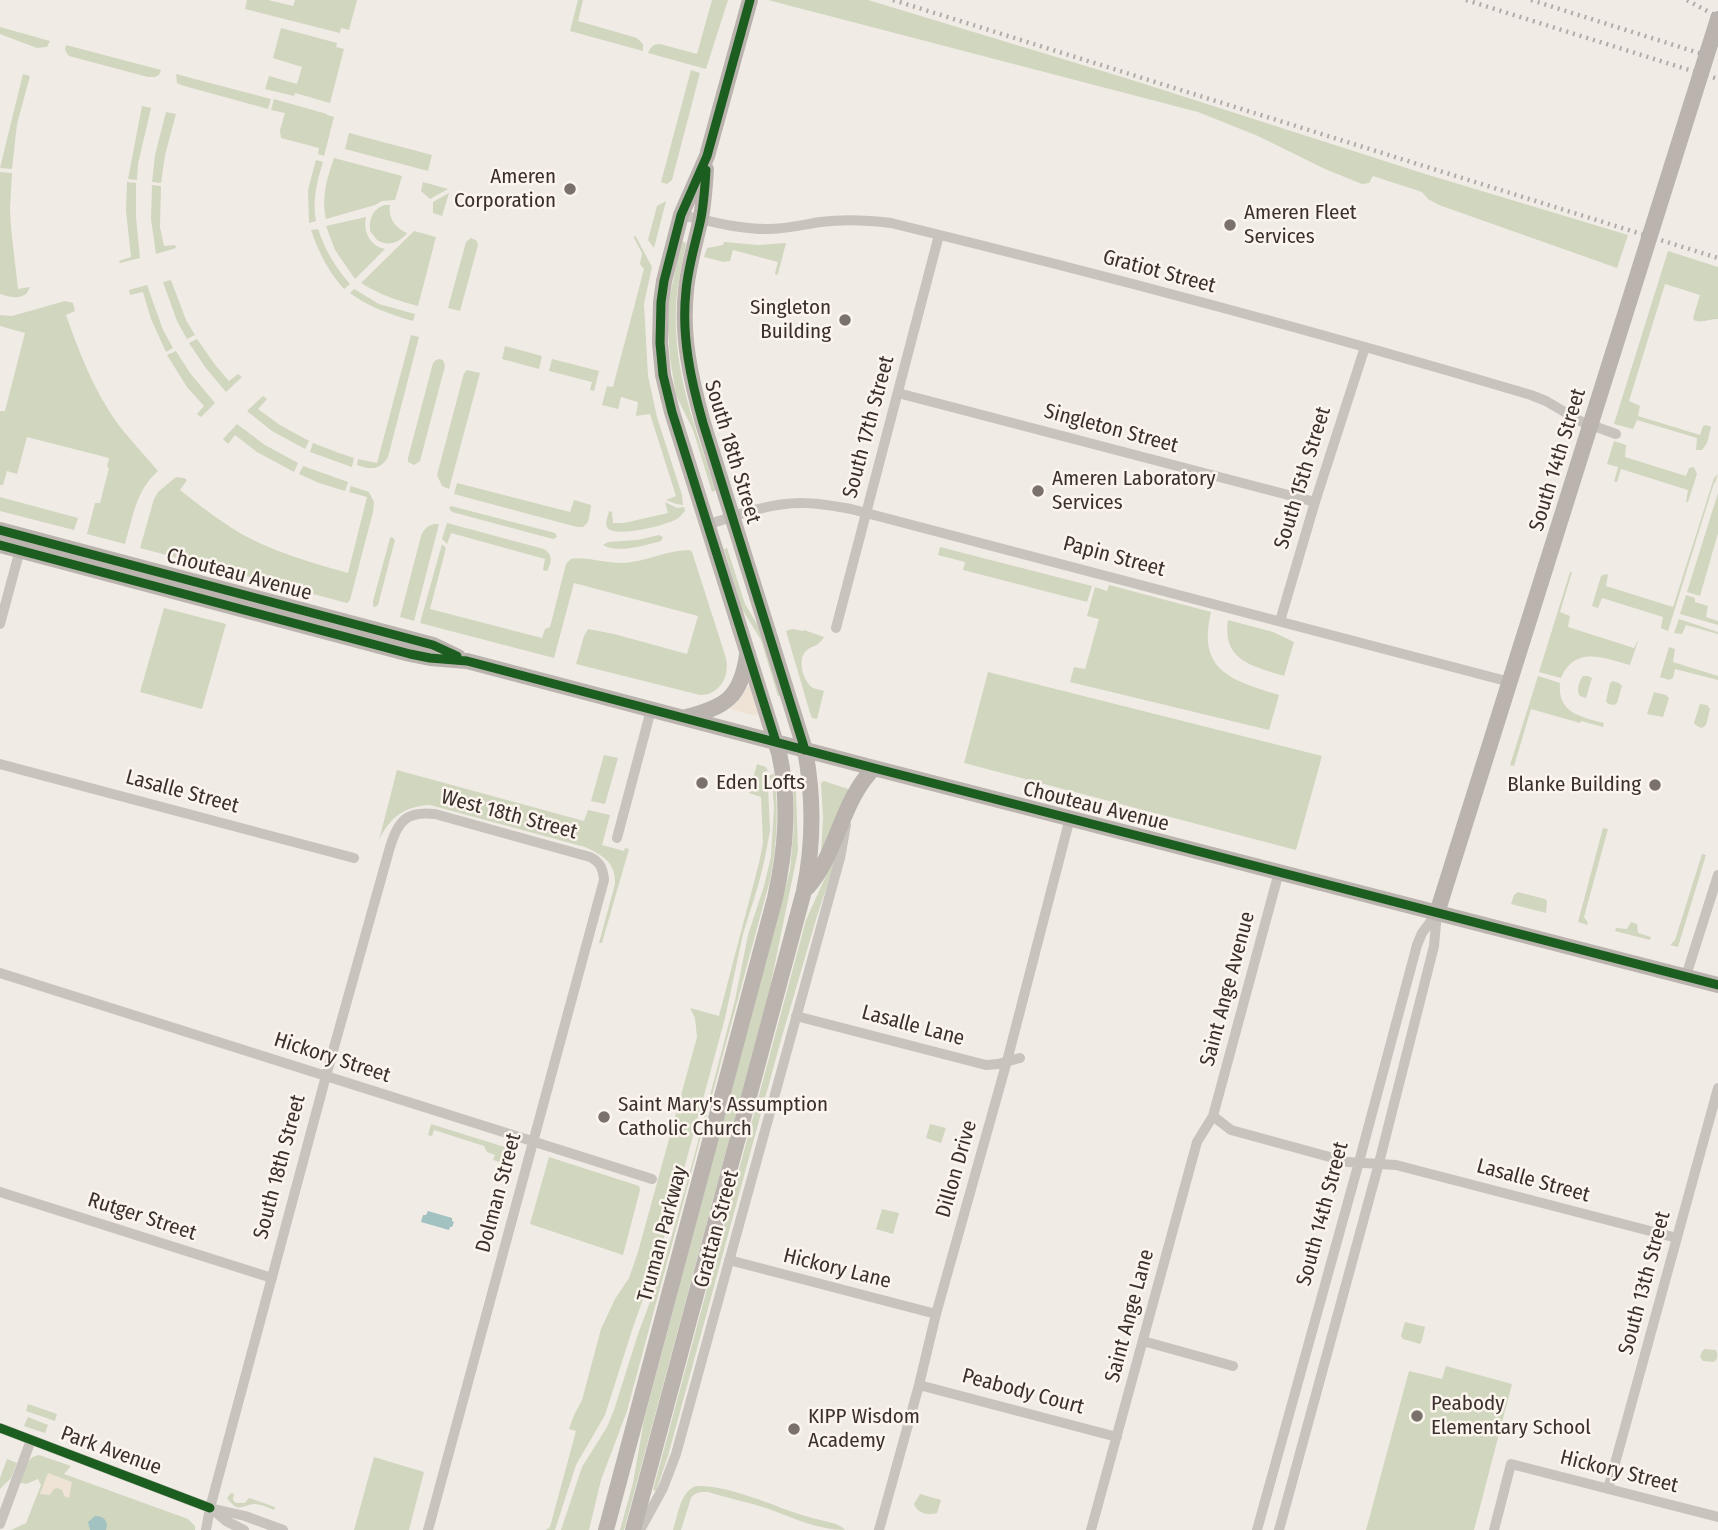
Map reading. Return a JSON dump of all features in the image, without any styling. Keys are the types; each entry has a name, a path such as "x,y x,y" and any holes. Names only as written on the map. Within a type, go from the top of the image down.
{"main road":[{"name":"South 18th Street","path":"749,4 707,156 681,215 669,259 661,302 660,343 663,375 672,412 776,742"},
{"name":"South 14th Street","path":"1437,913 1718,19"},
{"name":"South 18th Street","path":"707,156 701,219 685,292 684,317 692,384 805,750"},
{"name":"Chouteau Avenue","path":"0,530 22,543 433,645 467,661 651,710 1718,985"},
{"name":"Chouteau Avenue","path":"0,545 22,543"},
{"path":"682,718 716,708 731,698 740,685 747,652"},
{"name":"Truman Parkway","path":"606,1530 778,888 785,848 786,822 783,773 776,742"},
{"path":"634,1530 804,891 812,843 813,817 805,750"},
{"path":"804,891 821,870 857,790 874,768"}],"street":[{"name":"Gratiot Street","path":"681,215 734,227 758,229 839,220 891,223 1365,347 1531,395 1580,421 1616,434"},
{"name":"South 17th Street","path":"836,628 939,235"},
{"name":"South 15th Street","path":"1280,621 1365,347"},
{"name":"Singleton Street","path":"898,393 1315,502"},
{"name":"Papin Street","path":"707,525 765,508 802,503 832,506 1510,682"},
{"path":"0,624 22,543"},
{"path":"617,838 651,710"},
{"name":"Lasalle Street","path":"0,764 354,858"},
{"name":"Grattan Street","path":"640,1530 663,1489 676,1454 840,858 848,810"},
{"name":"West 18th Street","path":"404,819 413,814 435,814 590,857 601,867"},
{"name":"Dillon Drive","path":"879,1530 1007,1061 1070,818"},
{"name":"South 18th Street","path":"206,1530 326,1076 390,848 404,819"},
{"name":"Dolman Street","path":"428,1530 603,888 601,867"},
{"name":"Saint Ange Avenue","path":"1213,1116 1279,872"},
{"path":"1686,976 1718,875"},
{"name":"South 14th Street","path":"1257,1530 1417,945 1422,933 1437,913"},
{"name":"South 14th Street","path":"1279,1530 1379,1163 1434,946 1437,913"},
{"name":"Hickory Street","path":"0,973 652,1179"},
{"name":"Lasalle Lane","path":"796,1016 986,1065 1020,1058"},
{"name":"South 13th Street","path":"1608,1489 1718,1088"},
{"path":"1213,1116 1231,1130 1348,1162 1379,1163"},
{"name":"Saint Ange Lane","path":"1091,1530 1197,1142 1213,1116"},
{"name":"Lasalle Street","path":"1379,1163 1677,1238"},
{"name":"Rutger Street","path":"0,1192 272,1278"},
{"name":"Hickory Lane","path":"729,1260 936,1314"},
{"path":"1143,1341 1233,1366"},
{"name":"Peabody Court","path":"919,1385 1117,1437"},
{"name":"Park Avenue","path":"0,1428 210,1507 283,1530"},
{"path":"0,1524 30,1440"},
{"name":"Hickory Street","path":"1493,1530 1511,1464 1718,1517"},
{"name":"Park Avenue","path":"210,1507 226,1521 244,1530"}],"green space":[{"path":"247,0 268,0 293,6 295,0 357,0 349,30 341,28 340,33 245,9"},
{"path":"578,0 583,0 578,21 637,38 643,44 643,51 570,31"},
{"path":"712,0 728,0 706,69 648,53 652,46 660,44 697,54"},
{"path":"768,0 868,0 1628,235 1617,268 1439,205 1422,192 1373,176 1369,183 1362,184 1258,136 1198,112"},
{"path":"0,27 50,41 47,47 37,48 0,34"},
{"path":"281,28 337,43 336,47 344,49 330,103 295,93 294,96 265,89 269,76 297,84 302,67 273,58"},
{"path":"66,45 161,70 159,75 148,77 69,56 65,50"},
{"path":"691,70 700,73 672,180 667,184 661,182"},
{"path":"23,74 30,76 17,124 12,169 0,168"},
{"path":"176,74 271,99 268,109 181,85 177,83"},
{"path":"274,99 334,117 324,156 318,154 319,148 281,138 280,130 285,113 271,110"},
{"path":"142,106 151,108 137,180 128,179"},
{"path":"166,112 176,114 161,183 152,182 155,155"},
{"path":"349,133 432,155 428,171 345,149"},
{"path":"334,158 402,176 395,200 382,201 326,219 324,196"},
{"path":"316,160 323,162 316,191 316,221 309,223 308,190"},
{"path":"0,172 12,173 10,209 18,289 30,287 27,293 18,297 0,294"},
{"path":"127,182 136,183 140,258 120,263 119,261 131,257 126,211"},
{"path":"423,182 448,189 430,199 421,191"},
{"path":"152,185 161,186 160,227 164,246 175,245 176,248 156,254 151,219"},
{"path":"449,193 442,216 433,213 433,202"},
{"path":"666,201 654,248 648,240 657,206"},
{"path":"384,205 390,205 393,222 407,233 394,243 378,241 370,231 372,215"},
{"path":"366,217 369,238 375,245 385,249 355,279 335,250 326,226"},
{"path":"318,229 331,258 350,284 344,289 317,246 311,230"},
{"path":"414,231 436,237 418,306 388,297 361,283"},
{"path":"635,235 652,267 644,304 648,376 683,505 666,500 676,496 650,414 636,416 638,402 621,397 618,409 602,405 607,386 613,387 644,269 640,264 642,253"},
{"path":"471,238 477,241 478,245 460,311 448,308 466,242"},
{"path":"681,241 686,243 677,299 678,354 687,400 716,490 712,492 693,430 676,395 670,358 669,301"},
{"path":"724,242 758,245 786,243 778,274 775,273 778,262 733,250 730,261 704,257 707,248 723,245"},
{"path":"1668,251 1718,267 1718,319 1694,320 1700,295 1665,284 1629,401 1640,406 1638,416 1700,435 1703,426 1711,427 1707,443 1702,450 1696,450 1697,438 1637,420 1633,429 1614,424"},
{"path":"171,280 186,320 195,335 187,339 177,321 163,282"},
{"path":"147,285 163,330 173,348 166,352 151,319 143,292 130,295 129,290"},
{"path":"354,289 379,304 415,314 413,321 365,303 350,293"},
{"path":"65,301 73,303 75,311 66,315 81,356 107,408 158,471 140,495 125,544 87,534 95,503 100,503 109,458 27,437 17,474 7,471 3,485 0,485 0,411 5,411 25,333 0,326 0,315 12,316"},
{"path":"411,335 419,337 388,457 375,468 357,465 358,459 377,463"},
{"path":"197,339 229,381 238,374 242,377 226,392 189,343"},
{"path":"505,346 542,356 539,369 502,359"},
{"path":"176,351 215,403 201,417 197,414 204,406 187,387 167,355"},
{"path":"439,359 443,360 445,366 420,461 414,465 408,462 408,458 433,363"},
{"path":"552,359 599,371 594,391 590,390 592,382 549,371"},
{"path":"467,370 480,373 449,489 442,486 437,475"},
{"path":"263,396 267,399 258,409 309,441 305,449 272,431 247,411"},
{"path":"237,424 265,445 298,463 294,472 257,452 235,435 228,444 223,439"},
{"path":"1614,441 1626,445 1625,457 1686,476 1689,468 1694,467 1697,474 1688,502 1688,490 1621,469 1617,482 1614,482 1618,467 1607,464"},
{"path":"313,443 354,458 352,467 310,452"},
{"path":"303,466 348,482 345,491 299,474"},
{"path":"1718,474 1668,631 1661,628 1663,617 1602,598 1598,608 1592,606 1601,576 1606,574 1606,586 1673,607 1714,478"},
{"path":"176,477 187,480 180,490 242,534 287,554 348,573 367,497 349,492 351,486 369,492 374,502 373,512 350,600 347,603 140,548 154,499 158,492"},
{"path":"457,483 570,512 574,500 591,505 588,522 583,527 577,527 454,494"},
{"path":"1718,493 1718,533 1700,596 1687,592"},
{"path":"0,497 78,518 74,530 0,511"},
{"path":"665,502 677,508 684,507 685,511 671,522 640,530 619,532 607,527 609,511 612,512 613,523 624,523 668,513"},
{"path":"451,506 555,533 557,537 553,539 452,512 449,508"},
{"path":"447,523 544,549 550,556 549,568 547,571 543,570 545,559 451,533 447,544 442,539"},
{"path":"439,524 414,621 400,617 421,536 426,528"},
{"path":"659,535 663,537 661,541 632,548 616,549 603,545 608,542"},
{"path":"392,537 395,540 378,605 375,607 373,601"},
{"path":"442,544 446,548 430,609 542,638 545,629 550,627 566,564 571,559 625,563 690,550 726,658 725,678 713,692 700,695 576,664 588,629 687,654 698,616 574,583 554,658 420,623"},
{"path":"940,547 1092,586 1087,602 963,570 965,562 938,555"},
{"path":"727,548 745,604 760,629 781,695 778,696 761,640 742,609 724,549"},
{"path":"1570,572 1560,612 1570,616 1568,627 1634,648 1639,638 1630,665 1591,656 1574,661 1561,678 1539,672"},
{"path":"1109,585 1211,612 1209,648 1222,670 1246,684 1279,695 1269,730 1070,682 1074,667 1085,669 1099,619 1087,616 1095,587 1107,591"},
{"path":"1686,595 1695,598 1695,602 1708,606 1706,617 1718,621 1718,625 1680,614"},
{"path":"164,608 226,624 202,709 140,692"},
{"path":"1679,619 1718,634 1686,625 1682,634 1674,633"},
{"path":"1228,620 1273,632 1294,642 1284,676 1251,665 1235,653 1227,634"},
{"path":"793,629 824,637 806,651 802,659 806,681 813,688 824,691 817,719 812,718 810,713 786,631"},
{"path":"1669,647 1675,649 1673,662 1718,676 1718,680 1675,669 1673,678 1669,680 1660,677"},
{"path":"988,672 1322,756 1296,850 964,763"},
{"path":"1538,676 1560,683 1562,701 1567,707 1579,716 1604,723 1603,727 1531,709 1514,766 1510,765"},
{"path":"1583,676 1592,678 1586,698 1580,696 1578,691"},
{"path":"1613,681 1622,686 1614,705 1606,701 1610,683"},
{"path":"1654,692 1669,698 1663,717 1647,714"},
{"path":"1700,704 1707,705 1710,709 1706,725 1702,728 1694,723"},
{"path":"604,755 618,758 605,804 591,801"},
{"path":"757,764 766,767 768,771 763,772 768,787 770,830 765,858 672,1213 605,1415 576,1465 555,1530 546,1530 550,1527 576,1431 569,1429 582,1400 601,1329 615,1299 629,1278 638,1252 697,1037 695,1018 690,1008 719,1016 763,843 761,797 749,793"},
{"path":"397,770 584,821 588,810 610,815 602,845 624,851 625,848 629,849 602,943 599,943 615,884 611,865 603,857 585,847 430,805 399,814 379,840"},
{"path":"774,774 776,827 770,880 627,1411 601,1480 589,1530 561,1530 582,1467 607,1427 614,1410 662,1270 692,1164 735,1000 748,935 771,857 774,807 769,777"},
{"path":"824,781 848,789 849,792 821,854 821,783"},
{"path":"793,789 796,789 798,851 770,988 624,1530 620,1530 633,1483 644,1420 790,870 794,825"},
{"path":"1603,828 1608,829 1584,917 1588,925 1578,922"},
{"path":"1702,854 1706,855 1678,947 1670,945 1675,940"},
{"path":"834,858 836,859 779,1047 668,1456 656,1491 653,1490 806,920"},
{"path":"1518,892 1545,899 1546,913 1511,904"},
{"path":"1631,922 1637,924 1638,933 1651,937 1650,940 1615,931 1616,928 1627,929"},
{"path":"431,1124 511,1149 507,1164 493,1160 495,1155 487,1152 484,1146 434,1130 432,1136 428,1135"},
{"path":"930,1124 946,1128 941,1143 926,1138"},
{"path":"549,1157 639,1186 623,1255 530,1224"},
{"path":"882,1209 899,1213 893,1234 876,1229"},
{"path":"1405,1322 1425,1327 1420,1344 1403,1339 1401,1336"},
{"path":"1705,1349 1716,1350 1717,1357 1714,1362 1703,1361 1700,1357"},
{"path":"1446,1366 1512,1384 1474,1530 1366,1530 1409,1371 1442,1379"},
{"path":"28,1404 57,1414 55,1421 26,1411"},
{"path":"28,1417 48,1425 45,1433 24,1426"},
{"path":"39,1455 71,1466 64,1474 188,1519 195,1526 195,1530 11,1530 26,1523 41,1485 38,1479 26,1484 21,1483 29,1461"},
{"path":"374,1457 424,1472 409,1530 354,1530"},
{"path":"7,1459 17,1463 11,1478 0,1489 0,1478"},
{"path":"696,1486 720,1488 745,1495 836,1524 845,1530 815,1525 708,1492 698,1493 691,1498 681,1530 673,1530 686,1493"},
{"path":"231,1493 234,1494 233,1500 236,1503 245,1503 249,1498 275,1507 274,1510 257,1504 234,1506 227,1498"},
{"path":"920,1494 941,1500 937,1513 927,1514 918,1510 914,1504"}],"shaded area":[{"path":"748,686 758,713 756,716 730,709"},
{"path":"48,1473 72,1482 69,1498 57,1488 50,1495 40,1494"}],"water":[{"path":"428,1211 452,1218 452,1227 449,1230 421,1222"},
{"path":"95,1516 105,1520 106,1530 90,1530 88,1522"}],"railway":[{"path":"893,0 1718,258"},
{"path":"1466,0 1718,79"},
{"path":"1531,0 1718,59"},
{"path":"1687,0 1718,17"}],"cycle path":[{"path":"750,0 707,156 681,215 664,281 660,343 663,375 672,412 776,742"},
{"path":"706,170 702,212 686,291 688,358 703,423 805,750"},
{"path":"0,530 433,645 457,656"},
{"path":"0,545 410,654 467,661 1718,985"},
{"path":"0,1428 210,1508"}],"place":[{"name":"Ameren Corporation","path":"570,189"},
{"name":"Ameren Fleet Services","path":"1230,225"},
{"name":"Singleton Building","path":"845,320"},
{"name":"Ameren Laboratory Services","path":"1038,491"},
{"name":"Eden Lofts","path":"702,783"},
{"name":"Blanke Building","path":"1655,785"},
{"name":"Saint Mary's Assumption Catholic Church","path":"604,1117"},
{"name":"Peabody Elementary School","path":"1417,1416"},
{"name":"KIPP Wisdom Academy","path":"794,1429"}]}
